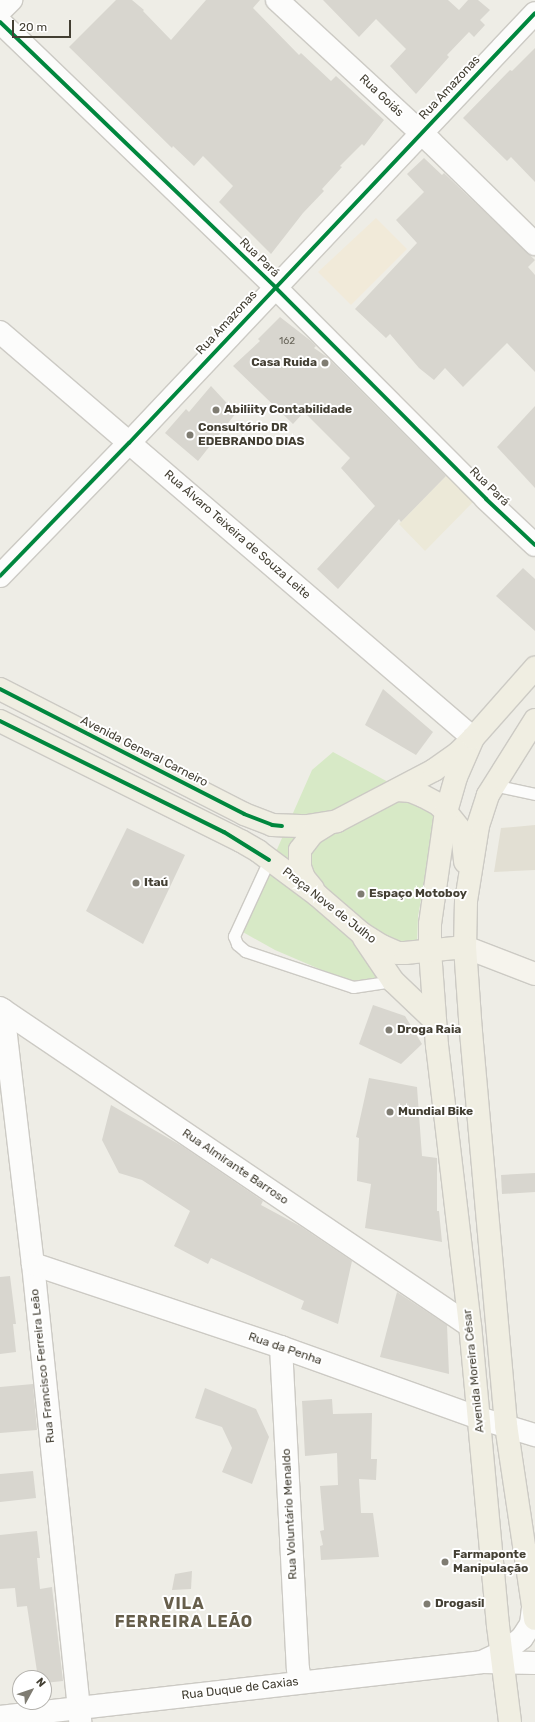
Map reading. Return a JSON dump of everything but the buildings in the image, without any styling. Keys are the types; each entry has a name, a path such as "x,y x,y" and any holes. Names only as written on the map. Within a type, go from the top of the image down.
{"main road":[{"path":"317,895 304,878 300,868 300,850 312,834 434,770 458,753 535,668"},
{"name":"Avenida General Carneiro","path":"0,689 244,814 272,825 307,826 337,820"},
{"path":"466,901 478,826 488,794 535,720"},
{"path":"0,721 224,832 269,860"},
{"path":"435,1021 430,951 430,924 446,812 454,782 473,738"},
{"path":"397,790 411,791 438,804 462,832 466,901 465,947 471,1032 506,1426 534,1614"},
{"name":"Praça Nove de Julho","path":"269,860 317,895 361,933 382,946 398,953 465,947"},
{"path":"361,933 393,981 435,1021"},
{"path":"465,947 535,974"},
{"name":"Avenida Moreira César","path":"435,1021 470,1326 498,1626 510,1722"}],"street":[{"path":"0,11 10,0"},
{"name":"Rua Goiás","path":"276,0 421,133 535,244"},
{"name":"Rua Amazonas","path":"0,576 129,443 535,13"},
{"name":"Rua Pará","path":"0,22 275,287 486,499 535,545"},
{"name":"Rua Álvaro Teixeira de Souza Leite","path":"0,332 473,738"},
{"name":"Rua Francisco Ferreira Leão","path":"2,1009 33,1264 79,1715"},
{"name":"Rua Almirante Barroso","path":"2,1009 470,1326"},
{"name":"Rua da Penha","path":"33,1264 281,1347 478,1418 535,1435"},
{"name":"Rua Voluntário Menaldo","path":"281,1347 298,1669 301,1682"},
{"path":"502,1657 522,1638 531,1624 534,1614"},
{"path":"502,1657 535,1663"},
{"name":"Rua Duque de Caxias","path":"0,1717 79,1715 301,1682 481,1662 502,1657"}],"lane":[{"path":"493,785 535,794"},
{"name":"Praça Nove de Julho","path":"269,860 234,936 238,944 245,951 353,987 393,981"}],"shaded area":[{"path":"376,218 407,249 351,305 318,272"},
{"path":"450,472 476,499 425,551 399,524"},
{"path":"535,825 535,870 494,872 501,828"}],"green space":[{"path":"333,752 436,808 434,830 418,916 417,943 388,976 368,981 345,980 275,950 241,931 312,770"}],"cycle path":[{"path":"0,576 129,443 535,13"},
{"path":"0,22 275,287 486,499 535,545"},
{"path":"0,689 244,814 272,825 282,826"},
{"path":"0,721 224,832 269,860"}],"place":[{"name":"Casa Ruida","path":"325,363"},
{"name":"Abiliity Contabilidade","path":"216,410"},
{"name":"Consultório DR EDEBRANDO DIAS","path":"190,435"},
{"name":"Itaú","path":"136,883"},
{"name":"Espaço Motoboy","path":"361,894"},
{"name":"Droga Raia","path":"389,1030"},
{"name":"Mundial Bike","path":"390,1112"},
{"name":"Farmaponte Manipulação","path":"445,1562"},
{"name":"Drogasil","path":"427,1604"}],"district":[{"name":"VILA FERREIRA LEÃO","path":"184,1613"}]}
